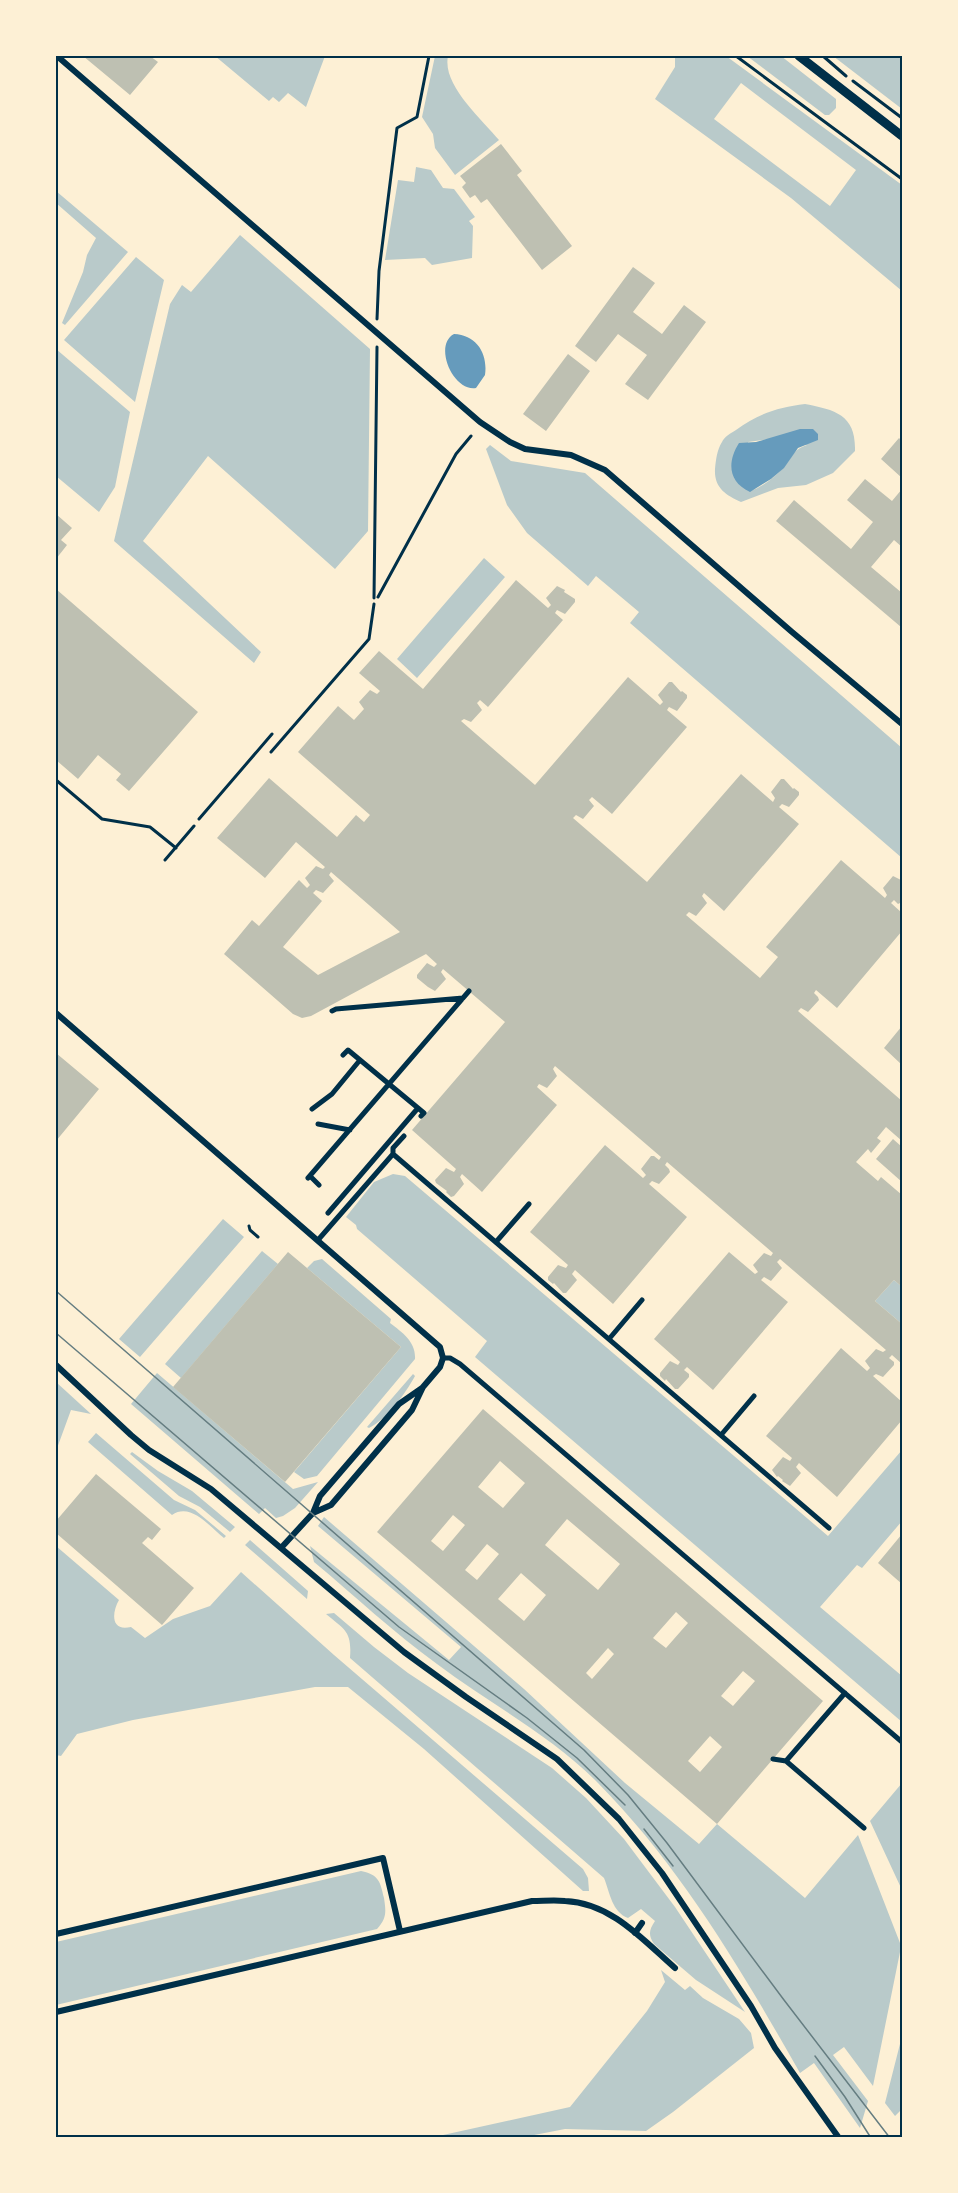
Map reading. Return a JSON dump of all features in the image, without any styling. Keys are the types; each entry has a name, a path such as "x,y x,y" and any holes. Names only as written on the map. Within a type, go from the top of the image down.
{"main road":[{"path":"800,56 903,136"}],"street":[{"path":"57,56 484,425 525,449 571,456 604,470 903,724"},
{"path":"319,1185 309,1177 469,991"},
{"path":"332,1011 463,998"},
{"path":"56,1013 440,1347 443,1358 436,1372 423,1387 399,1404 320,1496 313,1513 281,1548"},
{"path":"344,1055 348,1050 424,1113 421,1116"},
{"path":"312,1109 332,1094 360,1060"},
{"path":"328,1212 418,1108"},
{"path":"318,1124 350,1130"},
{"path":"318,1240 393,1154 393,1148 404,1136"},
{"path":"393,1154 829,1528"},
{"path":"496,1242 529,1204"},
{"path":"609,1339 642,1300"},
{"path":"443,1358 450,1358 460,1364 903,1742"},
{"path":"56,1365 99,1407 149,1450 211,1489 404,1652 557,1759 601,1799 662,1873 751,2006 775,2048 839,2138"},
{"path":"313,1513 331,1504 412,1410 423,1387"},
{"path":"721,1435 754,1396"},
{"path":"786,1761 845,1693"},
{"path":"773,1759 786,1761 864,1828"},
{"path":"56,1934 383,1858 400,1931"},
{"path":"56,2013 532,1901 567,1900 603,1910 615,1916 675,1968"},
{"path":"635,1933 642,1923"}],"lane":[{"path":"271,752 369,639 374,604"},
{"path":"56,780 102,819 150,827 176,848"},
{"path":"165,860 194,826"}],"path":[{"path":"374,604 379,271 398,128 417,117 429,56"},
{"path":"736,56 903,179"},
{"path":"823,56 903,118"},
{"path":"374,604 456,454 471,436"},
{"path":"198,821 272,734"},
{"path":"249,1226 258,1237"}],"shaded area":[{"path":"215,56 325,56 306,107 288,93 279,102 273,97 269,101"},
{"path":"435,56 448,56 448,67 457,90 499,140 455,175 435,148 433,134 422,117"},
{"path":"675,56 726,56 902,185 902,291 791,198 655,99 675,67","holes":["741,83 856,170 830,206 714,119"]},
{"path":"747,56 781,56 836,99 836,108 829,115 825,115"},
{"path":"833,56 902,56 902,109"},
{"path":"416,167 431,170 443,188 454,189 475,217 469,221 473,226 472,258 432,265 425,258 385,260 398,180 414,182"},
{"path":"56,191 128,252 65,325 62,323 83,272 87,255 96,238 56,203"},
{"path":"240,235 370,349 368,531 335,569 208,456 143,541 261,652 254,663 114,541 170,304 182,285 191,292"},
{"path":"136,257 164,280 135,402 64,340"},
{"path":"56,349 130,412 115,487 99,512 56,476"},
{"path":"795,405 816,406 842,416 852,429 855,451 833,473 806,485 778,488 741,502 722,490 715,476 715,469 718,451 724,438 760,416","holes":["769,439 807,445 795,452 772,479 750,491 748,442"]},
{"path":"490,445 511,461 585,473 902,748 902,858 630,623 639,612 596,576 588,586 527,533 507,505 486,449"},
{"path":"484,558 505,577 417,678 397,659"},
{"path":"393,1174 405,1176 828,1536 902,1450 902,1521 862,1568 857,1565 820,1607 902,1676 902,1722 475,1357 487,1341 346,1217 374,1182"},
{"path":"223,1219 244,1237 140,1357 119,1339"},
{"path":"262,1251 278,1264 181,1378 165,1364"},
{"path":"322,1259 391,1319 390,1323 411,1343 415,1359 317,1476 304,1479 294,1472 401,1347 307,1268 314,1261"},
{"path":"894,1280 902,1287 902,1324 875,1301"},
{"path":"157,1373 293,1489 318,1482 295,1508 283,1516 276,1518 265,1508 259,1514 131,1404"},
{"path":"413,1374 415,1376 395,1405 376,1424 367,1427"},
{"path":"56,1382 91,1414 71,1410 56,1451"},
{"path":"96,1433 174,1500 195,1510 226,1536 224,1538 193,1514 179,1512 172,1515 88,1442"},
{"path":"132,1452 192,1491 235,1527 230,1532 200,1507 179,1496 130,1454"},
{"path":"324,1517 524,1689 625,1783 699,1844 717,1824 805,1898 858,1835 900,1943 873,2086 844,2047 833,2055 868,2101 860,2128 814,2063 800,2073 756,1996 683,1885 628,1815 598,1783 540,1735 421,1652 314,1562 310,1546 449,1660 461,1647 318,1526"},
{"path":"250,1540 308,1591 307,1599 245,1545"},
{"path":"56,1546 119,1600 114,1615 116,1624 124,1628 131,1627 145,1638 173,1619 210,1606 241,1572 583,1869 588,1878 589,1891 583,1891 424,1749 348,1687 315,1687 133,1720 77,1734 61,1756 56,1755"},
{"path":"334,1613 408,1673 552,1768 586,1798 624,1839 675,1907 745,2012 696,1980 654,1944 650,1932 655,1921 641,1909 628,1918 618,1911 604,1878 350,1658 350,1642 346,1632 326,1614"},
{"path":"902,1783 902,1890 870,1821"},
{"path":"361,1871 375,1877 381,1887 385,1915 377,1929 56,2005 56,1942"},
{"path":"661,1970 685,1990 690,1986 703,1998 739,2019 751,2033 754,2048 673,2112 646,2131 565,2129 524,2137 434,2137 570,2107 647,2011 665,1982"},
{"path":"902,2036 902,2109 895,2116 885,2103"}],"water":[{"path":"454,334 469,338 483,353 485,375 476,388 460,383 448,367 445,348 448,340"},
{"path":"800,429 813,429 818,434 818,440 798,448 784,468 750,492 737,483 731,464 739,443 756,442"}],"building":[{"path":"83,56 150,56 158,62 130,95"},
{"path":"501,144 522,171 517,175 572,246 542,270 487,199 481,203 475,195 470,198 462,187 466,183 460,176"},
{"path":"633,267 655,283 633,312 662,334 684,305 706,322 648,400 625,384 647,355 618,334 596,362 575,346"},
{"path":"568,354 590,371 546,431 523,414"},
{"path":"899,438 902,441 902,478 881,459"},
{"path":"865,479 892,501 902,489 902,547 894,540 871,567 902,593 901,627 776,521 794,500 851,549 873,522 847,500"},
{"path":"56,514 72,528 61,540 67,545 56,559"},
{"path":"516,580 548,608 551,605 546,598 557,586 575,599 565,614 557,610 555,613 563,620 488,707 480,700 477,703 482,710 471,722 464,719 461,721 535,785 628,677 660,705 663,702 658,695 669,682 672,682 687,695 687,698 677,711 669,707 667,710 687,727 612,814 592,797 589,800 594,806 583,819 576,815 573,818 647,882 741,774 773,802 775,798 771,792 781,779 784,779 799,792 799,795 789,807 782,804 779,807 799,824 724,911 704,893 702,896 707,903 696,916 689,912 686,915 760,978 778,957 766,947 841,860 885,898 887,895 883,888 893,876 901,880 902,902 898,904 894,900 891,903 902,913 902,931 837,1008 816,990 814,993 819,1000 808,1012 801,1008 798,1011 902,1101 902,1141 886,1127 877,1138 881,1141 871,1153 868,1149 856,1162 878,1181 881,1177 902,1195 902,1287 894,1280 875,1301 902,1324 902,1364 892,1355 889,1358 894,1365 883,1377 876,1374 873,1376 902,1402 902,1420 837,1497 799,1463 796,1467 801,1473 790,1486 777,1477 772,1470 783,1457 790,1461 792,1458 766,1436 841,1348 867,1371 870,1368 865,1361 876,1349 883,1352 886,1350 780,1259 777,1262 782,1268 771,1281 764,1277 761,1280 788,1302 713,1390 687,1367 684,1370 689,1377 678,1389 675,1389 660,1376 660,1373 670,1361 678,1365 680,1362 654,1339 729,1252 755,1274 758,1272 753,1265 764,1253 771,1256 773,1253 667,1162 665,1165 670,1172 659,1184 652,1181 649,1184 687,1217 613,1304 575,1270 572,1274 577,1280 566,1293 563,1293 548,1280 548,1277 558,1265 566,1268 568,1265 530,1232 605,1145 643,1178 646,1175 641,1169 651,1156 659,1160 661,1157 555,1066 553,1069 557,1076 547,1088 539,1084 537,1087 557,1105 482,1192 462,1174 460,1177 464,1184 451,1197 435,1180 446,1168 454,1172 456,1169 412,1130 505,1022 443,969 441,972 446,979 435,991 417,978 427,963 434,967 437,964 426,954 311,1016 302,1018 293,1014 224,954 252,920 259,926 299,880 307,888 310,885 305,878 316,866 323,869 325,867 296,842 265,878 217,838 269,778 337,837 356,815 364,822 370,815 298,752 338,706 354,720 364,709 359,702 370,690 377,694 380,691 359,673 379,651 423,689","holes":["331,872 400,932 318,975 283,947 322,901 313,893 316,890 323,893 334,881 329,875"]},
{"path":"56,589 198,712 129,791 116,780 121,774 98,755 78,779 56,760"},
{"path":"902,1026 902,1065 884,1048"},
{"path":"56,1053 99,1089 56,1141"},
{"path":"893,1139 902,1147 902,1182 876,1159"},
{"path":"288,1252 401,1347 285,1482 173,1387"},
{"path":"483,1409 823,1701 717,1824 377,1532","holes":["500,1461 525,1483 503,1508 478,1487","453,1515 465,1525 443,1551 431,1541","567,1519 620,1564 598,1590 545,1545","487,1544 499,1554 477,1580 465,1570","521,1573 546,1595 524,1621 498,1599","676,1612 688,1623 666,1648 653,1638","608,1648 614,1654 592,1679 586,1673","743,1671 755,1681 733,1706 721,1696","710,1736 722,1747 700,1772 688,1761"]},
{"path":"96,1474 161,1529 152,1540 148,1537 142,1543 194,1588 162,1625 56,1533 56,1521"},
{"path":"902,1534 902,1584 878,1563"}],"tram line":[{"path":"56,1291 584,1750 628,1795 667,1843 890,2138"},
{"path":"56,1333 399,1627 527,1718 577,1758 625,1805"},
{"path":"644,1829 673,1866"},
{"path":"815,2056 871,2138"}]}
